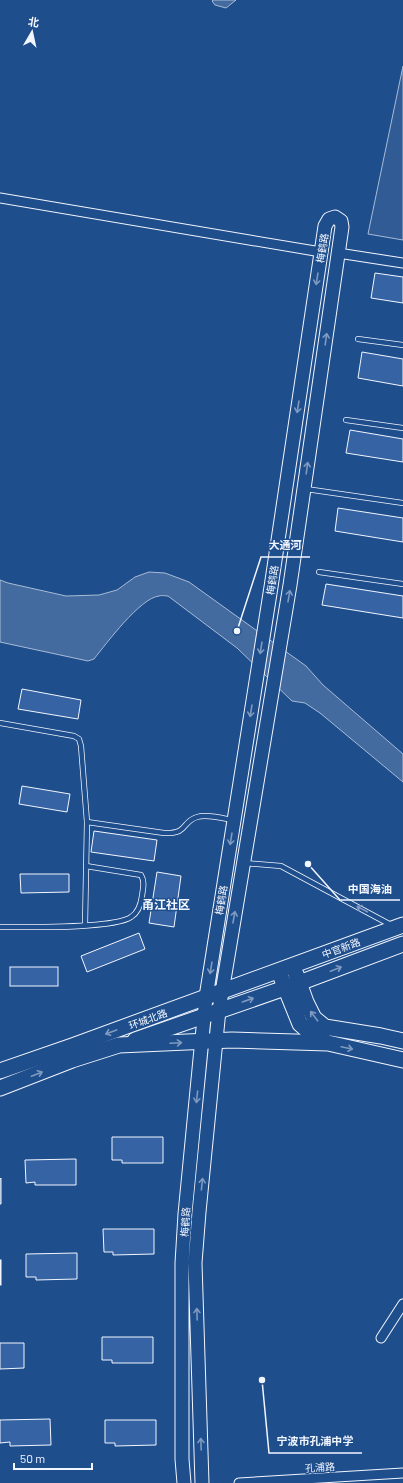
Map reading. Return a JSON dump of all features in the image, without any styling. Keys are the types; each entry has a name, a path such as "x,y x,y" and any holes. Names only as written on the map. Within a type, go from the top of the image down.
{"main road":[{"name":"中官新路","path":"286,968 400,927"},
{"name":"中官新路","path":"292,985 403,944"},
{"name":"环城北路","path":"0,1071 286,968 292,985 300,1024 310,1033 328,1043"},
{"name":"环城北路","path":"0,1088 72,1060 292,985"},
{"name":"环城北路","path":"292,985 306,1002 314,1018 325,1027 381,1036 403,1042"},
{"name":"环城北路","path":"119,1045 232,1040 328,1043 403,1060"}],"street":[{"path":"0,198 321,252"},
{"name":"梅鹤路","path":"184,1483 182,1459 182,1263 185,1214 210,1041 219,1010 282,635 304,489 342,227 341,221 335,218 329,219 326,222 321,252 265,624 206,997 205,1015 210,1041 195,1263 202,1483"},
{"path":"338,253 403,263"},
{"path":"381,1338 403,1304"},
{"name":"孔浦路","path":"239,1483 403,1473"}],"lane":[{"path":"358,339 403,345"},
{"path":"346,420 403,428"},
{"path":"304,489 403,503"},
{"path":"319,572 403,584"},
{"path":"0,723 74,736 79,739 81,746 87,822 85,925"},
{"path":"87,822 164,833 174,833 182,830 189,822 197,817 206,816 234,820"},
{"path":"244,863 281,866 400,927"},
{"path":"0,927 85,925 113,923 131,918 137,910 139,904 144,881 141,875 86,866"}],"shaded area":[{"path":"236,0 226,8 215,5 212,1"},
{"path":"403,66 403,240 368,234"},
{"path":"149,572 165,573 189,582 306,666 323,685 403,754 403,782 320,713 305,703 292,701 237,648 168,596 159,596 151,599 133,613 94,659 88,661 0,642 0,580 66,596 99,595 117,590 135,577"}],"building":[{"path":"375,273 403,277 403,303 371,298"},
{"path":"362,352 403,359 403,386 358,378"},
{"path":"350,430 403,439 403,462 346,453"},
{"path":"338,508 403,518 403,542 335,531"},
{"path":"326,584 403,596 403,618 322,605"},
{"path":"22,689 81,700 78,719 18,709"},
{"path":"22,786 70,794 67,812 19,804"},
{"path":"94,831 157,840 154,861 91,852"},
{"path":"157,872 181,876 174,927 149,923"},
{"path":"20,874 69,874 69,892 21,893"},
{"path":"139,933 145,949 87,972 81,956"},
{"path":"10,967 58,967 58,986 10,986"},
{"path":"112,1137 163,1137 163,1163 122,1163 122,1160 112,1160"},
{"path":"76,1159 76,1185 35,1185 35,1182 26,1183 25,1160"},
{"path":"1,1178 1,1204 0,1204 0,1179"},
{"path":"103,1229 154,1229 154,1254 113,1255 113,1252 104,1252"},
{"path":"77,1253 77,1279 36,1280 36,1277 26,1277 26,1254"},
{"path":"1,1260 1,1285 0,1285"},
{"path":"102,1337 153,1337 153,1363 112,1363 112,1360 102,1360"},
{"path":"0,1343 24,1343 24,1368 0,1369"},
{"path":"50,1419 51,1445 10,1446 10,1442 0,1443 0,1420"},
{"path":"105,1420 156,1420 156,1445 115,1446 115,1443 105,1443"}],"place":[{"name":"大通河","path":"237,631"},
{"name":"中国海油","path":"308,864"},
{"name":"宁波市孔浦中学","path":"262,1380"}],"district":[{"name":"甬江社区","path":"166,904"}]}
